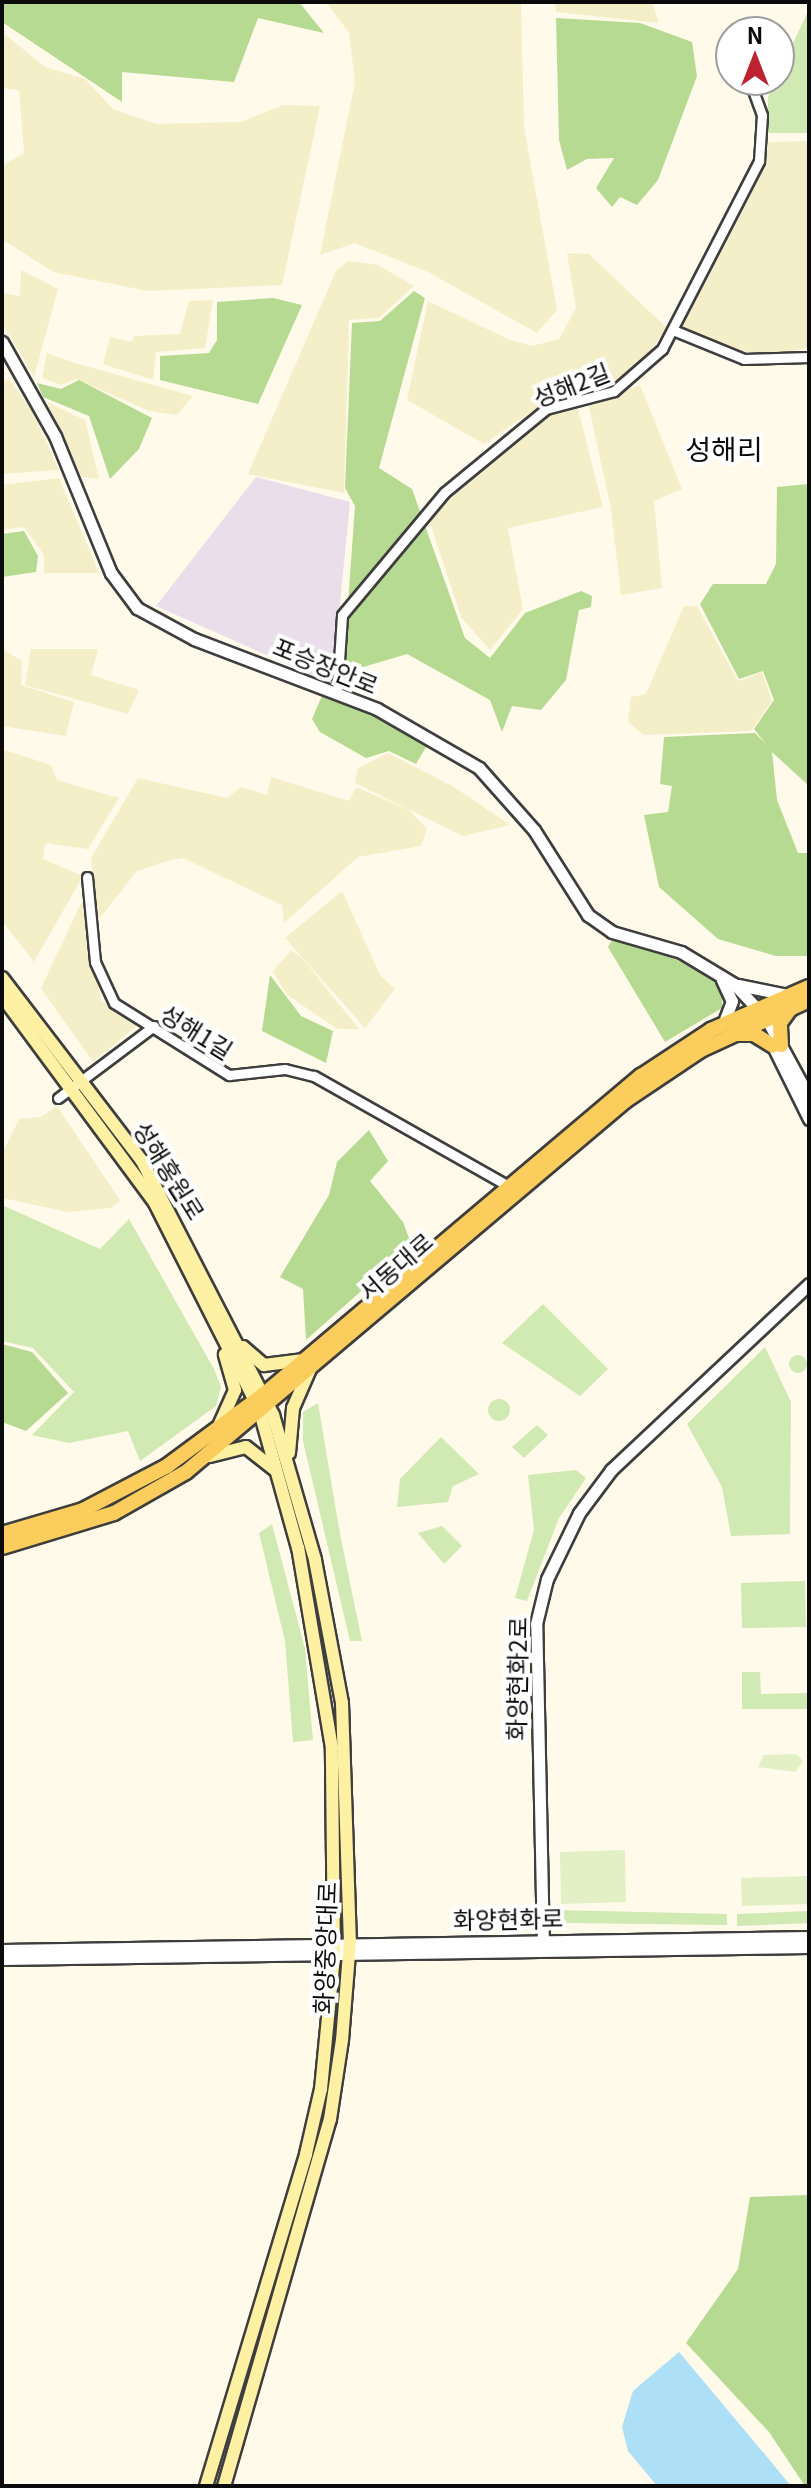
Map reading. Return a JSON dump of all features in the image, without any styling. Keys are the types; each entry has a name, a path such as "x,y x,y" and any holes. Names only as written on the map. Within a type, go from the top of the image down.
{"main road":[{"name":"성해홍원로","path":"2,978 166,1200 237,1341 261,1403"},
{"name":"서동대로","path":"307,1365 507,1185 641,1076 726,1029 791,1001 809,987"},
{"name":"성해홍원로","path":"2,996 80,1083 155,1203 261,1403"},
{"name":"서동대로","path":"791,1001 809,1000"},
{"path":"726,1029 754,1034 777,1045 780,1023 791,1001"},
{"name":"서동대로","path":"2,1547 114,1513 204,1459 261,1403 625,1101 726,1029"},
{"path":"209,1305 235,1390 211,1435"},
{"path":"237,1341 264,1365 307,1365 293,1408 288,1456"},
{"name":"서동대로","path":"2,1534 118,1494 261,1403"},
{"name":"화양중앙대로","path":"224,2486 330,2119 350,1941 342,1703 288,1456 261,1403"},
{"name":"화양중앙대로","path":"206,2486 306,2154 321,2089 334,1956 332,1748 298,1548 276,1473 261,1403"},
{"path":"204,1459 246,1447 276,1473"}],"street":[{"name":"성해2길","path":"337,691 342,615 445,492 546,409 632,380 673,330 759,161 762,115 755,96"},
{"path":"673,330 744,359 809,357"},
{"name":"포승장안로","path":"2,342 55,436 123,593 194,639 337,691 479,768 534,830 569,894 596,922 706,967 725,979"},
{"name":"성해1길","path":"87,877 104,989 154,1026 229,1075 285,1069 314,1076 507,1185"},
{"path":"725,979 791,1001"},
{"path":"725,979 758,1014 809,1097"},
{"path":"725,979 732,1001 726,1029"},
{"path":"58,1098 154,1026"},
{"path":"777,1045 809,1119"},
{"name":"화양현화2로","path":"546,1945 536,1624 547,1579 579,1513 615,1465 809,1284"},
{"name":"화양현화2로","path":"546,1945 542,1631 569,1543 616,1475 809,1292"},
{"name":"화양현화로","path":"207,1950 334,1941 546,1945 809,1937"},
{"path":"2,1950 207,1950 334,1956 546,1945 809,1947"},
{"path":"2,1959 207,1950"}],"shaded area":[{"path":"326,2 521,2 524,127 557,310 537,333 428,272 355,243 320,255 355,82 349,33"},
{"path":"555,2 652,2 659,23 556,12"},
{"path":"2,32 45,67 85,79 113,109 156,124 241,122 283,105 320,106 282,285 148,291 53,272 2,239 2,166 24,153 19,90 2,88"},
{"path":"809,141 809,348 759,356 681,330 761,175 768,142"},
{"path":"567,253 589,254 667,328 641,364 613,384 548,400 484,444 407,400 428,301 508,339 532,346 559,339 576,308"},
{"path":"348,261 378,265 414,286 379,318 349,320 344,493 248,474 336,271"},
{"path":"21,270 58,289 34,377 2,323 2,293 20,296"},
{"path":"213,300 205,348 156,352 153,380 103,364 110,337 132,342 134,336 180,334 189,301"},
{"path":"47,353 193,396 177,415 149,411 76,379 61,385 42,378"},
{"path":"9,379 32,410 59,470 2,474 2,383"},
{"path":"640,385 682,489 654,501 662,588 621,595 611,509 588,403"},
{"path":"47,402 85,420 99,479 81,477"},
{"path":"577,405 603,507 508,528 523,609 490,650 461,617 428,517 506,443 546,415"},
{"path":"256,477 350,502 332,684 156,606"},
{"path":"59,478 99,573 44,573 44,555 24,527 2,530 2,485"},
{"path":"684,606 697,606 738,681 762,672 772,701 751,731 644,735 628,722 631,697 646,694"},
{"path":"2,649 22,661 21,685 74,702 66,736 2,726"},
{"path":"31,649 98,649 91,675 139,690 128,714 25,685"},
{"path":"2,749 51,765 57,780 119,798 88,849 45,843 43,859 83,876 34,962 2,921"},
{"path":"388,753 454,787 510,825 463,836 355,783 358,768"},
{"path":"271,777 349,801 356,787 409,810 427,829 421,846 358,857 284,923 282,905 183,858 167,861 137,871 96,923 91,858 138,778 227,798 241,787 267,795"},
{"path":"342,891 380,975 395,989 365,1028 285,938"},
{"path":"82,901 101,1000 138,1025 93,1062 41,988"},
{"path":"291,950 303,959 359,1029 337,1029 286,994 273,971"},
{"path":"57,1106 120,1200 111,1208 68,1212 2,1198 2,1154 19,1119 41,1117"}],"green space":[{"path":"2,2 299,2 324,33 258,18 234,82 122,72 122,102 2,22"},
{"path":"809,9 809,133 768,133 768,96 795,96 795,39"},
{"path":"556,18 640,23 692,42 697,76 658,180 637,205 620,197 612,207 596,188 614,158 587,159 567,170 559,140"},
{"path":"414,291 425,298 379,468 412,489 465,638 490,658 525,613 581,591 592,596 591,607 579,610 566,680 541,710 512,706 502,732 490,700 407,654 343,673 355,506 345,488 352,323 380,321"},
{"path":"273,298 302,305 258,404 160,380 160,356 209,353 217,340 217,302"},
{"path":"79,380 152,418 139,449 110,479 89,416 43,397 37,383 61,389"},
{"path":"809,484 809,786 772,752 777,800 798,853 809,853 809,956 776,956 718,939 659,887 644,815 668,812 672,786 660,784 664,737 755,733 766,744 754,729 774,700 763,671 739,679 700,604 713,584 766,584 776,564 777,487"},
{"path":"24,531 38,556 36,572 2,577 2,534"},
{"path":"324,691 429,742 416,764 389,751 366,758 320,732 312,719"},
{"path":"613,939 655,949 709,976 722,988 722,1008 665,1042 608,947"},
{"path":"270,975 301,1016 333,1031 326,1063 262,1031"},
{"path":"369,1130 388,1161 370,1181 403,1222 412,1246 306,1340 303,1289 280,1277 329,1195 337,1162"},
{"path":"2,1205 100,1249 129,1219 214,1369 221,1387 216,1406 140,1461 128,1431 69,1443 32,1435 74,1392 33,1348 2,1341"},
{"path":"543,1304 608,1369 580,1396 502,1343"},
{"path":"2,1344 32,1352 68,1393 26,1431 2,1422"},
{"path":"765,1347 791,1402 790,1534 731,1536 722,1487 687,1424"},
{"path":"798,1355 807,1364 798,1373 789,1364"},
{"path":"499,1399 510,1410 499,1421 488,1410"},
{"path":"318,1403 362,1641 350,1641 303,1441 303,1412"},
{"path":"537,1425 548,1435 524,1458 512,1447"},
{"path":"441,1437 479,1474 453,1486 448,1502 397,1507 400,1479"},
{"path":"576,1470 586,1478 559,1518 527,1601 515,1598 534,1530 528,1475"},
{"path":"272,1524 305,1649 313,1740 293,1742 285,1641 259,1533"},
{"path":"442,1526 462,1546 444,1564 418,1533"},
{"path":"805,1581 806,1627 742,1628 741,1583"},
{"path":"742,1672 760,1672 761,1694 807,1693 807,1709 742,1709"},
{"path":"796,1754 803,1761 795,1772 758,1767 764,1755"},
{"path":"625,1850 626,1902 561,1904 560,1852"},
{"path":"809,1876 809,1904 742,1906 741,1878"},
{"path":"555,1910 727,1914 727,1925 565,1923"},
{"path":"809,1911 809,1923 737,1926 737,1914"},
{"path":"809,2195 809,2486 805,2486 769,2432 686,2343 738,2269 750,2197"}],"water":[{"path":"679,2352 791,2486 657,2486 628,2451 622,2427 633,2391"}],"district":[{"name":"성해리","path":"724,448"}]}
